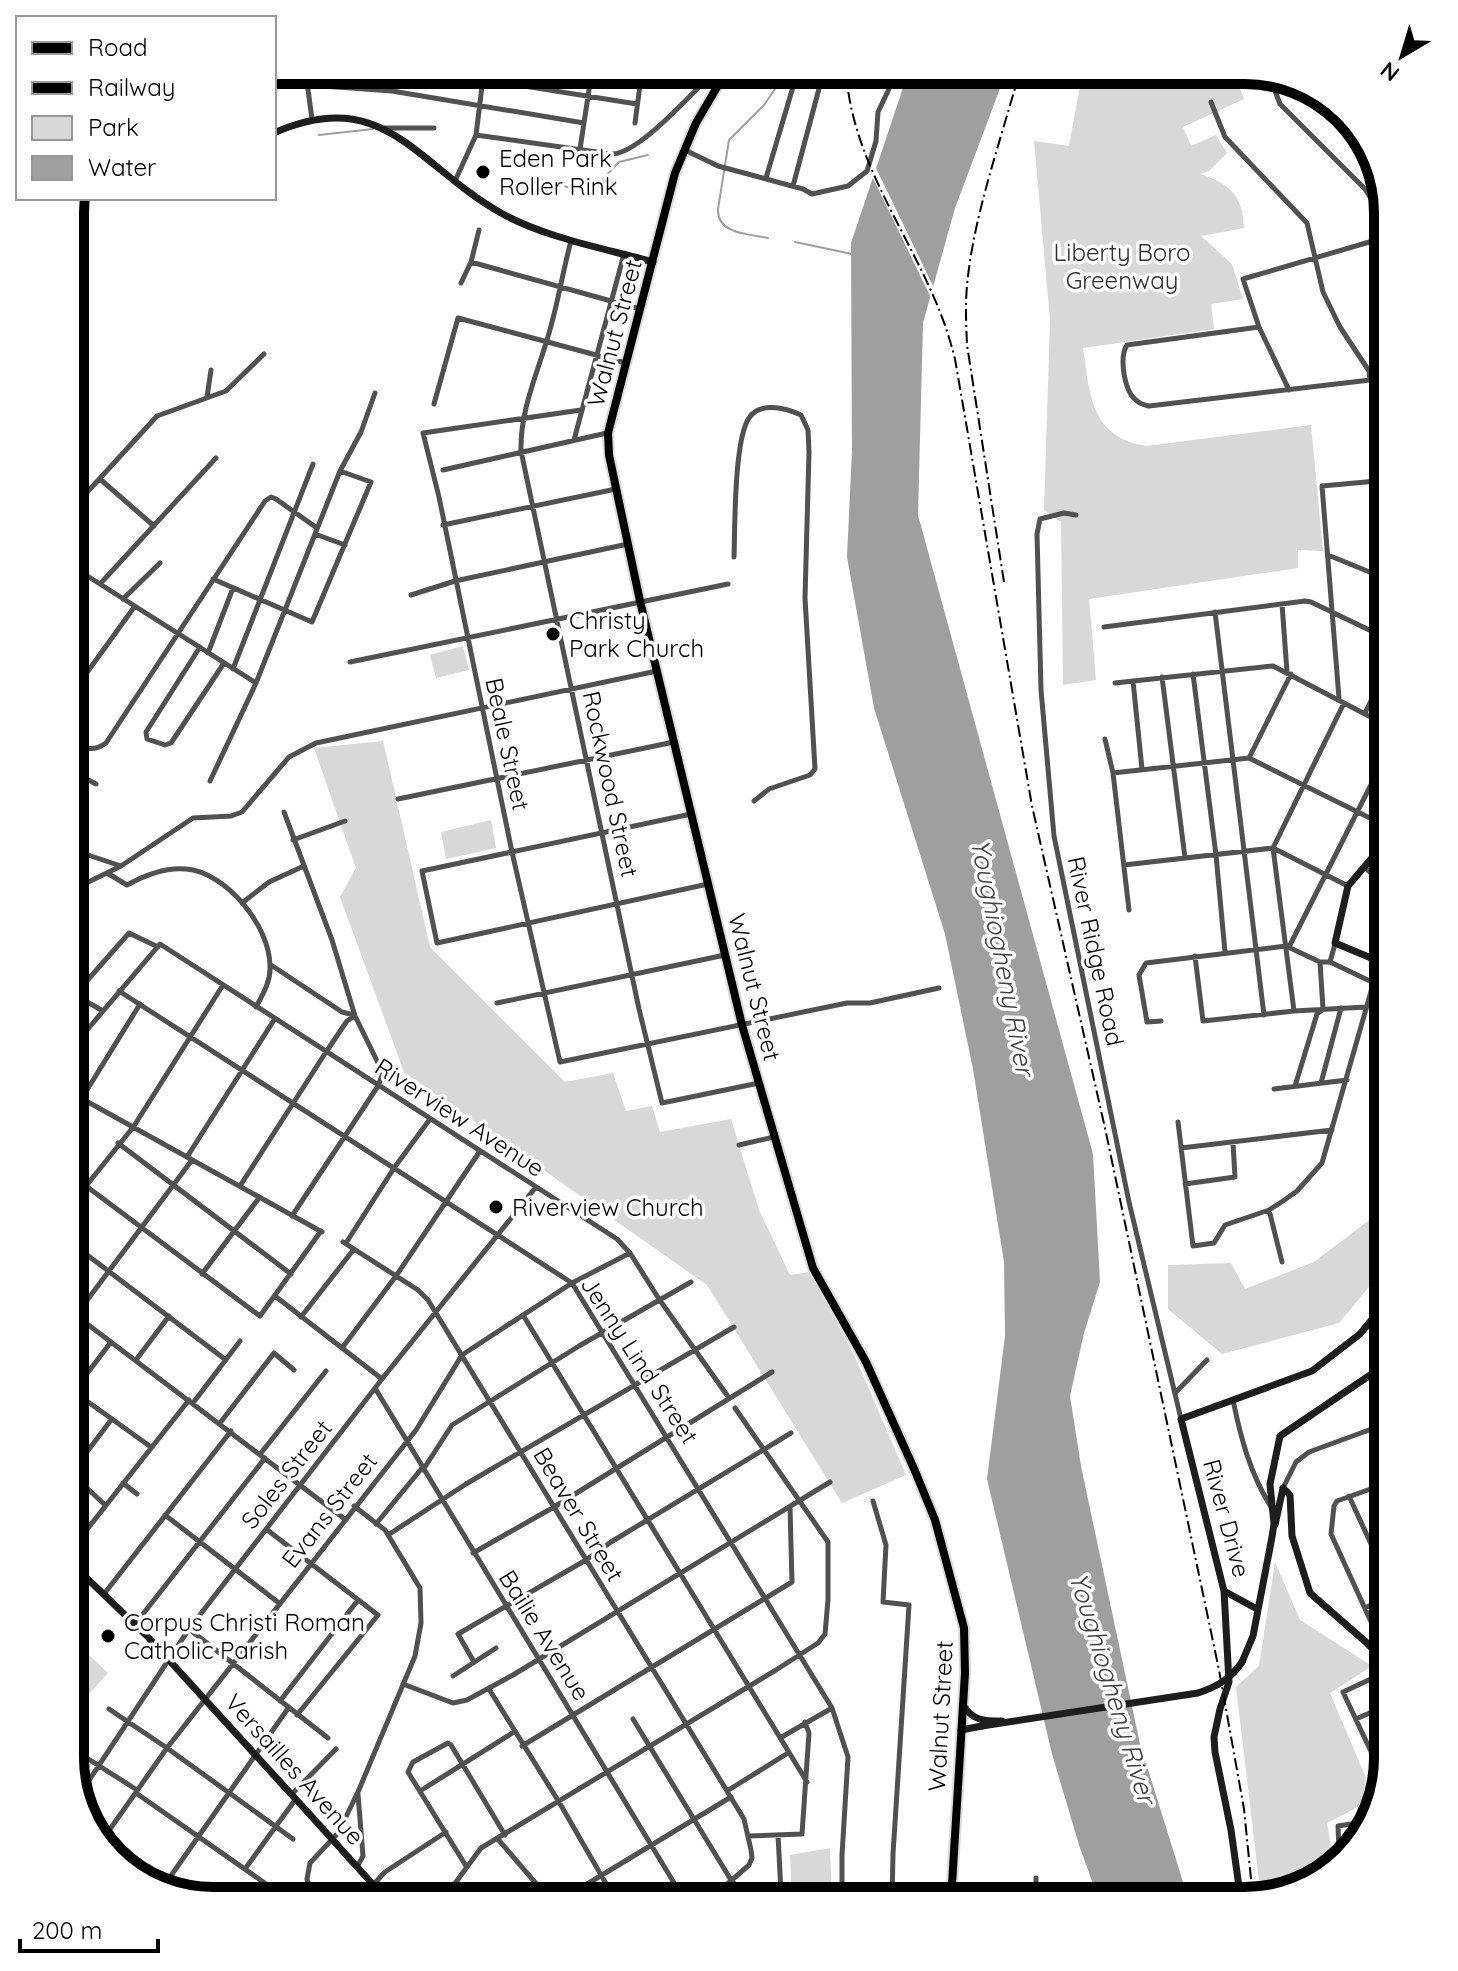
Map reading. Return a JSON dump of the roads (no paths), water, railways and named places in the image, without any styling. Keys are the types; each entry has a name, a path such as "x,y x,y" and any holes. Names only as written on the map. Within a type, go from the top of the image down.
{"main road":[{"name":"Walnut Street","path":"717,84 684,150 608,433 609,455 640,601 742,1025 813,1268 866,1362 935,1520 964,1628 966,1655 952,1887"}],"street":[{"path":"455,181 476,135 482,84"},
{"path":"509,84 637,104"},
{"path":"580,149 590,84"},
{"path":"635,123 640,84"},
{"path":"476,135 616,155 628,150 657,128 702,84"},
{"path":"766,178 794,84"},
{"path":"793,186 820,84"},
{"path":"684,150 718,166 812,194 848,186 867,171 876,141 878,112 891,84"},
{"path":"312,119 309,85 392,91 584,123"},
{"path":"1274,87 1280,104 1365,189 1373,202"},
{"path":"1211,102 1225,137 1307,223 1323,292 1340,327 1369,371 1370,380"},
{"path":"276,132 312,119 355,119 384,128 503,214 571,240 653,262"},
{"path":"384,128 434,128"},
{"path":"461,283 471,262 479,230"},
{"name":"Rockwood Street","path":"571,240 547,341 533,378 524,417 521,451 632,974 662,1103 759,1083"},
{"path":"1289,390 1259,327 1243,279 1374,241"},
{"path":"574,440 624,254"},
{"path":"471,262 641,309"},
{"path":"434,404 458,318 627,364"},
{"path":"1259,327 1127,345 1122,355 1129,393 1138,403 1149,406 1374,380"},
{"path":"84,496 157,416 226,391 264,354"},
{"path":"207,397 211,370"},
{"path":"210,781 256,683 340,471 361,432 375,393"},
{"path":"734,557 743,431 755,412 767,407 788,409 801,415 808,430 809,519 804,554 815,769 810,775 769,789 754,801"},
{"path":"524,417 581,410"},
{"name":"Beale Street","path":"524,417 423,433 560,1062 648,1044"},
{"path":"443,470 608,433"},
{"path":"100,584 216,458"},
{"path":"233,669 313,464"},
{"path":"213,579 312,622 371,482 340,471"},
{"path":"100,479 154,526"},
{"path":"1294,1011 1273,848 1341,701 1322,486 1374,481"},
{"path":"443,525 616,489"},
{"path":"84,748 97,749 106,743 265,501 271,497 276,499 316,531 345,545"},
{"name":"River Ridge Road","path":"1076,515 1064,513 1040,519 1037,534 1049,799 1126,1187 1181,1419"},
{"path":"411,595 455,581 628,544"},
{"path":"1327,554 1374,572"},
{"path":"123,599 160,563"},
{"path":"85,575 256,683"},
{"path":"350,662 728,584"},
{"path":"208,653 233,588"},
{"path":"1104,627 1311,602 1374,632"},
{"path":"1249,758 1289,673 1282,604"},
{"path":"84,677 135,606"},
{"path":"1215,612 1264,1015"},
{"path":"200,647 146,732 147,739 165,745 171,743 224,663"},
{"path":"1115,683 1273,666 1374,718"},
{"path":"84,884 121,866 193,818 231,816 242,812 289,757 316,743 658,671"},
{"path":"1193,674 1225,952"},
{"path":"1162,677 1185,858"},
{"path":"1133,681 1142,769"},
{"path":"1365,713 1374,695"},
{"path":"1105,739 1113,773 1129,910"},
{"path":"398,799 675,742"},
{"path":"1113,773 1249,758 1374,820"},
{"path":"84,778 96,784"},
{"path":"1288,946 1374,779"},
{"path":"284,812 332,940 355,1016 382,1068 383,1078 292,1216"},
{"path":"691,814 422,871 437,943 708,884"},
{"path":"293,840 345,821"},
{"path":"1124,865 1273,848 1348,886"},
{"path":"84,854 121,866"},
{"path":"1330,962 1348,886 1374,855"},
{"path":"242,903 269,882 304,866"},
{"path":"1364,867 1374,875"},
{"path":"107,873 127,885 166,869 199,871 220,881 242,903 259,931 271,965 266,989 256,1007"},
{"name":"Riverview Avenue","path":"84,981 129,933 159,946 617,1239 630,1253 729,1398"},
{"path":"1335,943 1374,959"},
{"path":"84,1033 159,946"},
{"path":"1161,1021 1147,1022 1139,975 1146,963 1288,946 1372,982 1327,1151 1317,1169 1297,1191 1269,1210 1225,1225 1214,1243 1193,1246 1178,1122"},
{"path":"497,1003 725,955"},
{"path":"1195,956 1203,1021 1366,1007"},
{"path":"1320,962 1323,1009"},
{"path":"271,965 342,1012 355,1016"},
{"path":"84,1188 134,1126 223,985"},
{"path":"648,1044 847,1003 870,1003 939,988"},
{"name":"Jenny Lind Street","path":"119,991 572,1283 832,1708 848,1757 842,1887"},
{"path":"84,1000 103,1011"},
{"path":"84,1095 140,1004"},
{"path":"1321,1083 1341,1008"},
{"path":"1295,1086 1317,1014 1323,1009"},
{"path":"240,1186 326,1052 347,1021 355,1016"},
{"path":"84,1300 174,1185 225,1096 274,1020"},
{"path":"1274,1089 1347,1080"},
{"path":"84,1099 322,1232 260,1316 86,1186"},
{"path":"394,1168 430,1119"},
{"path":"1181,1148 1332,1130"},
{"path":"739,1145 774,1137"},
{"path":"118,1143 291,1274"},
{"path":"1185,1184 1235,1177 1233,1143"},
{"path":"342,1348 396,1276 480,1151"},
{"name":"Beaver Street","path":"394,1168 344,1242 422,1292 729,1794 747,1825 748,1836"},
{"name":"Soles Street","path":"87,1784 189,1629 382,1379 536,1187"},
{"path":"202,1274 259,1197"},
{"path":"1269,1210 1282,1262"},
{"path":"301,1317 354,1249"},
{"path":"84,1252 226,1360"},
{"name":"Evans Street","path":"108,1832 231,1663 407,1442 462,1355 572,1283 630,1253"},
{"path":"376,1524 422,1469 452,1425 691,1282"},
{"path":"275,1296 382,1379"},
{"path":"523,1315 807,1782"},
{"path":"136,1360 169,1316"},
{"path":"1181,1419 1312,1371 1360,1334 1374,1317"},
{"path":"84,1321 346,1520"},
{"path":"388,1535 442,1499 734,1327"},
{"path":"84,1533 240,1341"},
{"path":"84,1376 111,1342"},
{"path":"220,1423 274,1353 294,1370"},
{"path":"1174,1394 1207,1360"},
{"path":"136,1623 326,1371"},
{"path":"473,1553 554,1507 772,1372"},
{"path":"1273,1529 1270,1484 1280,1436 1374,1372"},
{"name":"Bailie Avenue","path":"375,1388 677,1887"},
{"path":"1233,1400 1252,1470 1271,1508"},
{"path":"84,1401 151,1447"},
{"path":"452,1887 481,1848 799,1655 818,1643 825,1634 828,1542 735,1408"},
{"name":"River Drive","path":"1181,1419 1224,1591 1257,1609"},
{"path":"84,1456 111,1420"},
{"path":"961,1730 982,1723 1016,1721 1198,1693 1229,1677 1242,1662 1253,1636 1283,1488 1296,1462 1309,1452 1374,1428"},
{"path":"104,1594 231,1431"},
{"path":"474,1662 458,1634 586,1560 791,1433"},
{"path":"403,1684 453,1703 489,1689 830,1482"},
{"path":"123,1483 137,1494"},
{"path":"84,1485 105,1505"},
{"path":"1283,1488 1290,1495 1292,1536 1310,1593 1374,1649"},
{"path":"1374,1488 1335,1503 1331,1534 1374,1629"},
{"path":"1349,1496 1374,1550"},
{"path":"873,1501 886,1545 883,1602 909,1605 893,1887"},
{"path":"309,1887 307,1879 310,1863 338,1833 358,1792 415,1656 421,1623 420,1588 388,1535 354,1506"},
{"path":"522,1746 792,1582 790,1506"},
{"path":"165,1515 279,1603"},
{"path":"266,1529 378,1615 297,1715"},
{"name":"Versailles Avenue","path":"84,1575 136,1623 373,1885"},
{"path":"1224,1591 1230,1670 1214,1737 1239,1887"},
{"path":"280,1701 358,1600"},
{"path":"1365,1608 1374,1604"},
{"path":"189,1629 328,1738"},
{"path":"453,1676 496,1648"},
{"path":"1374,1678 1343,1692 1374,1758"},
{"path":"489,1689 607,1887"},
{"path":"963,1705 969,1714 982,1723"},
{"path":"169,1879 289,1707"},
{"path":"780,1738 832,1708"},
{"path":"109,1709 293,1839"},
{"path":"1356,1719 1374,1711"},
{"path":"633,1719 737,1887"},
{"path":"723,1887 749,1865 752,1858 748,1836 802,1834 809,1733 805,1722"},
{"path":"420,1791 514,1732"},
{"path":"466,1866 408,1772 413,1762 448,1743 505,1835"},
{"path":"245,1869 293,1798 336,1749"},
{"path":"581,1887 694,1818 788,1753"},
{"path":"84,1756 270,1887"},
{"path":"357,1867 363,1856 358,1792"},
{"path":"1339,1846 1338,1826 1356,1824"},
{"path":"373,1885 385,1872 446,1832"},
{"path":"778,1835 781,1887"},
{"path":"497,1838 539,1887"},
{"path":"127,1854 162,1876"},
{"path":"1036,1878 1036,1887"}],"water":[{"name":"Youghiogheny River","path":"904,84 1002,84 955,208 923,323 918,515 1093,1154 1100,1282 1084,1333 1070,1396 1081,1466 1140,1744 1185,1887 1094,1887 1052,1754 987,1479 1005,1336 1004,1262 973,1069 945,934 874,708 847,557 852,451 851,243"}],"waterway":[{"path":"768,238 728,228 719,217 718,209 729,140 764,105 776,84"},
{"path":"319,135 373,129"},
{"path":"536,178 574,189 598,184 619,162 648,155"},
{"path":"795,242 852,254"}],"railway":[{"path":"848,84 858,134 883,194 927,282 955,359 1032,806 1105,1128 1219,1670 1244,1809 1252,1887"},
{"path":"1004,582 967,345 966,302 977,225 1016,84"}],"place":[{"name":"Eden Park Roller Rink","path":"483,172"},
{"name":"Christy Park Church","path":"553,634"},
{"name":"Riverview Church","path":"496,1207"},
{"name":"Corpus Christi Roman Catholic Parish","path":"108,1636"}],"park label":[{"name":"Liberty Boro Greenway","path":"1122,266"}]}
